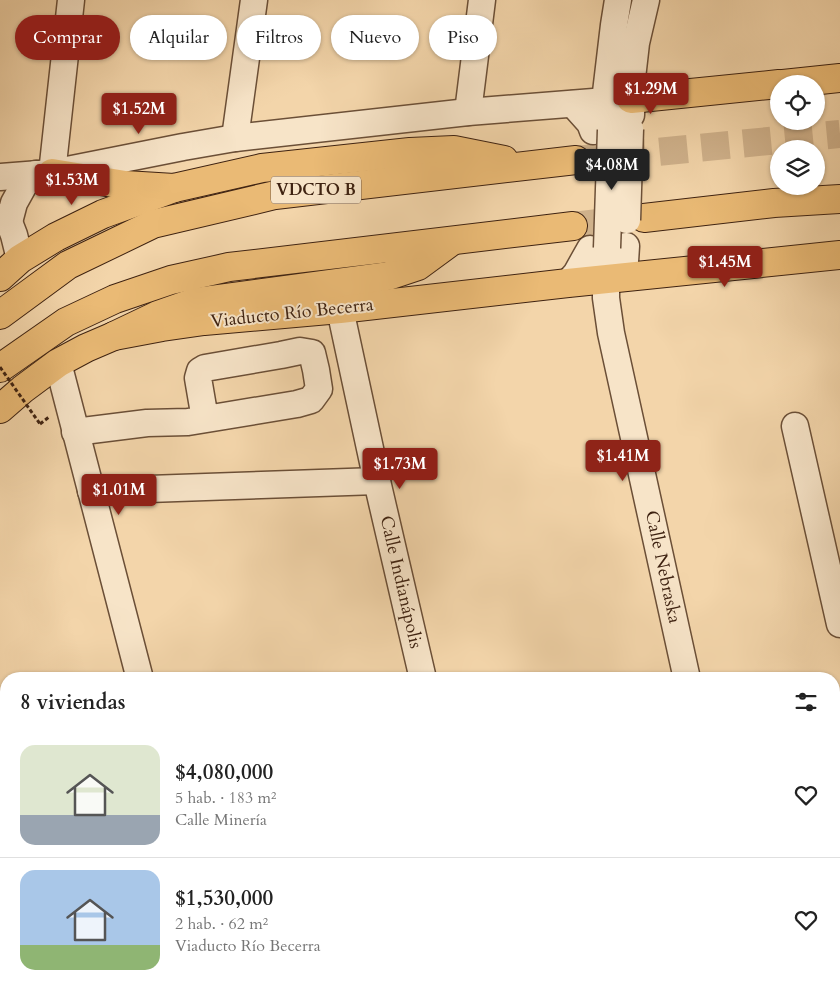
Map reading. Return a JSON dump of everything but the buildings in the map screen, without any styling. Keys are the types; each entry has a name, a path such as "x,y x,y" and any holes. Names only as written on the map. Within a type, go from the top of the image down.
{"main road":[{"path":"825,80 840,78"},
{"path":"632,99 770,85"},
{"path":"10,268 56,237 103,214 174,188 262,168 410,152 454,150 533,165"},
{"name":"VDCTO B","path":"0,315 68,265 153,224 275,195 576,160"},
{"path":"44,174 125,186 174,188"},
{"path":"644,218 774,203 840,198"},
{"path":"0,368 66,322 115,299 171,280 228,268 573,226"},
{"path":"114,336 158,315 195,302 388,276 418,266 453,240"},
{"name":"Viaducto Río Becerra","path":"0,409 58,363 86,348 114,336 162,327 204,321 340,309 840,255"}],"street":[{"path":"44,174 71,0"},
{"path":"234,138 254,0"},
{"path":"468,112 482,0"},
{"path":"612,130 605,101 618,0"},
{"path":"612,130 632,99 636,43 646,0"},
{"path":"0,177 44,174 234,138 468,112 632,99"},
{"path":"574,104 590,122 612,130"},
{"name":"Calle Nebraska","path":"612,130 608,248 615,278 606,298 611,333 685,672"},
{"path":"10,268 14,235 4,220 24,185 44,174"},
{"path":"568,283 576,274 608,248"},
{"name":"Calle Indianápolis","path":"340,309 377,481 421,672"},
{"path":"58,363 138,672"},
{"path":"75,432 147,423 188,422 205,419"},
{"path":"795,426 840,624"},
{"path":"91,491 377,481"}],"path":[{"path":"0,368 40,424"}],"tunnel":[{"path":"576,160 840,134"},
{"path":"573,226 631,219"}]}
